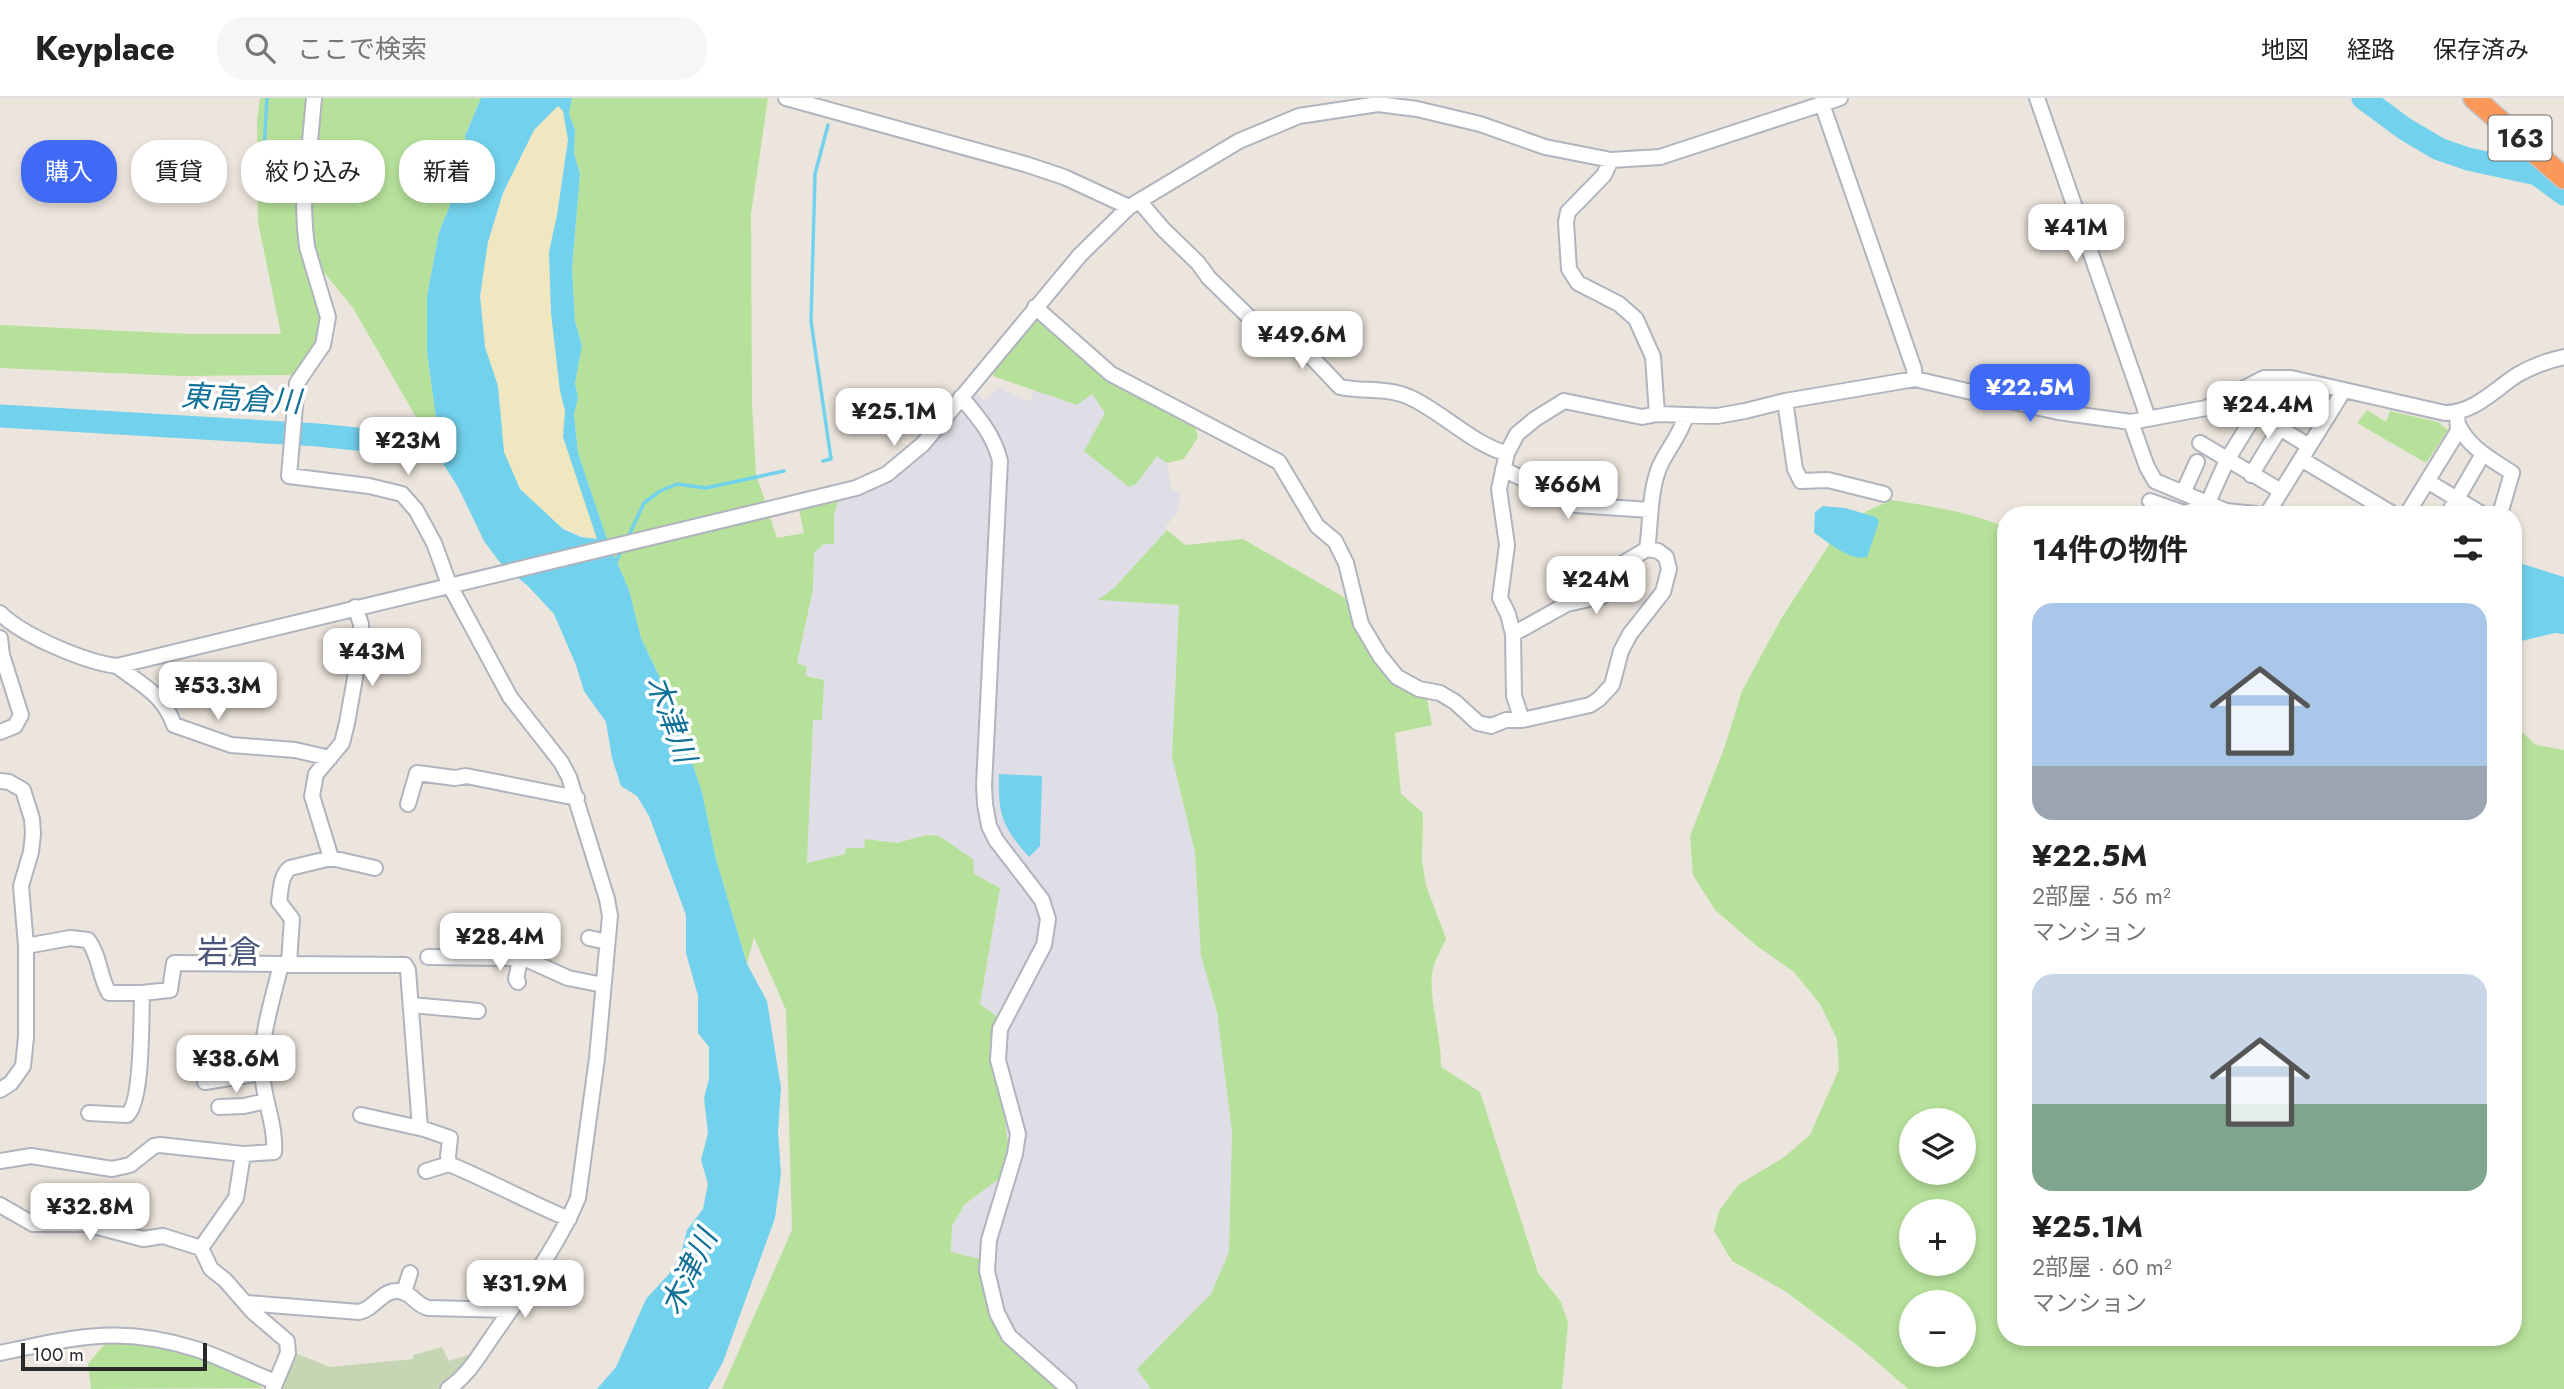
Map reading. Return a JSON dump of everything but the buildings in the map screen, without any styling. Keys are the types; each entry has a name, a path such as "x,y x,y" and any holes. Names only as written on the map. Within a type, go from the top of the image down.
{"highway":[{"name":"163","path":"2474,98 2564,178"}],"street":[{"path":"314,98 304,228 328,317 323,345 297,383 289,476 369,486 402,494 416,510 510,696 561,762 577,798 610,916 597,1058 578,1198 569,1219 510,1310 469,1370 448,1389"},
{"path":"786,98 1025,164 1134,204 1198,262 1209,278 1253,321 1279,332 1301,346 1340,387 1405,395 1507,453"},
{"path":"1,619 68,652 117,666 872,482 901,464 923,444 1080,255 1134,204 1238,141 1299,116 1378,104 1417,109 1480,124 1545,147 1611,160 1660,157 1840,98"},
{"path":"2037,98 2148,418"},
{"path":"1822,104 1914,369 1915,379"},
{"path":"1611,160 1604,175 1568,212 1566,222 1569,269 1578,284 1619,304 1636,319 1653,357 1657,414"},
{"path":"1035,307 1111,374 1279,462 1317,526 1335,541 1346,564 1361,624 1380,656 1398,677 1419,689 1440,693 1455,702 1478,723 1491,726 1506,720 1522,720 1590,705 1612,685 1621,650 1665,586 1669,569 1666,557 1658,551 1647,549 1617,567 1603,596 1567,604 1513,634"},
{"path":"2412,506 2458,420 2468,410 2519,374 2564,357"},
{"path":"1522,720 1514,696 1513,634 1500,598 1507,545 1499,489 1507,453 1517,434 1564,401 1642,417 1657,414 1726,414 1915,379 2058,412 2131,422 2206,408 2264,378 2291,378 2445,413 2458,420 2462,433 2483,454 2512,473 2502,506"},
{"path":"2251,475 2301,390"},
{"path":"2272,506 2344,390"},
{"path":"961,397 989,431 1000,461 984,786 986,815 996,840 1042,900 1048,919 1044,945 1000,1029 998,1060 1018,1134 1015,1154 989,1240 987,1271 993,1303 1009,1336 1069,1389"},
{"path":"1785,401 1795,469 1801,481 1828,480 1884,494"},
{"path":"2205,506 2250,410 2309,446"},
{"path":"1647,549 1650,510 1658,469 1682,429 1686,415"},
{"path":"2131,422 2152,478 2214,506"},
{"path":"2200,443 2281,491"},
{"path":"2453,506 2483,454"},
{"path":"2301,459 2380,506"},
{"path":"2183,493 2197,462"},
{"path":"1503,469 1576,505 1650,510"},
{"path":"2427,481 2469,506"},
{"path":"2150,501 2164,506"},
{"path":"331,858 312,796 316,774 342,743 359,661 361,624 355,607"},
{"path":"0,638 2,655 22,715 15,726 0,732"},
{"path":"117,666 160,699 168,708 174,725 238,746 296,750 330,758"},
{"path":"408,804 417,773 455,778 466,776 577,798"},
{"path":"0,780 23,790 32,819 33,834 21,886 27,994 23,1066 11,1083 0,1090"},
{"path":"0,1161 32,1156 112,1169 130,1164 154,1146 160,1145 243,1154 274,1152 275,1135 262,1073 265,1035 285,963 292,919 279,902 283,876 290,868 331,858 374,868"},
{"path":"589,938 607,942"},
{"path":"26,946 70,939 88,940 100,963 109,993 170,990 174,963 405,965 408,970 421,1128"},
{"path":"518,982 516,979 527,939"},
{"path":"428,957 522,959 568,978 603,985"},
{"path":"89,1113 127,1115 132,1111 138,1088 142,993"},
{"path":"411,1005 478,1011"},
{"path":"205,1082 262,1073"},
{"path":"219,1107 244,1106 266,1101"},
{"path":"360,1115 421,1128 450,1138 449,1164"},
{"path":"201,1248 236,1198 243,1154"},
{"path":"426,1171 449,1164 569,1219"},
{"path":"0,1205 33,1224 86,1224 143,1239 163,1236 201,1248 211,1269 284,1337 289,1345 274,1386 198,1350 146,1336 115,1334 75,1338 0,1353"},
{"path":"404,1292 410,1273"},
{"path":"246,1303 359,1312 370,1309 386,1293 404,1292 417,1304 429,1308 510,1310"}],"shaded area":[{"path":"998,387 1029,402 1035,390 1077,405 1091,393 1105,413 1084,452 1136,484 1157,456 1167,463 1171,488 1181,495 1176,515 1165,527 1167,530 1115,587 1099,600 1179,605 1172,757 1195,852 1201,956 1217,1012 1232,1131 1229,1252 1211,1294 1137,1369 1151,1389 1058,1389 1002,1337 993,1323 982,1286 979,1259 951,1253 952,1226 965,1204 999,1179 995,1080 989,1050 996,1016 980,1004 1000,888 974,874 926,835 897,843 866,839 864,848 807,864 813,719 822,720 824,680 805,676 797,664 813,589 814,553 824,544 834,544 834,514 839,499 892,479 922,456 974,390 984,401"}],"green space":[{"path":"260,98 306,98 303,140 257,140"},
{"path":"320,98 481,98 465,135 467,140 399,140 399,203 450,203 439,232 427,296 427,352 442,462 353,308 322,270 314,248 311,203 385,203 385,140 317,140"},
{"path":"572,98 768,98 751,214 752,404 756,474 777,538 804,533 799,509 839,499 834,514 834,544 824,544 814,553 813,589 797,663 807,667 805,676 824,680 822,720 813,720 807,863 845,854 846,848 864,848 865,839 897,843 926,835 939,836 973,859 974,874 1000,888 980,1004 996,1016 989,1050 1008,1144 999,1179 965,1204 952,1226 951,1252 979,1259 987,1308 998,1332 1022,1359 1058,1389 722,1389 792,1230 786,1010 754,937 747,964 716,859 702,792 671,701 641,638 629,590 606,536 578,453 574,414 578,398 575,383 582,346 575,321 572,269 580,174 574,153 575,130 569,114"},
{"path":"258,203 299,203 297,229 304,268 321,315 316,341 292,375 181,376 0,368 0,325 189,334 281,334 258,222"},
{"path":"1033,316 1041,317 1066,341 1193,420 1198,437 1184,459 1167,463 1157,456 1136,484 1129,487 1084,451 1105,413 1092,394 1077,405 993,376 992,367"},
{"path":"2367,410 2386,422 2390,411 2438,422 2448,430 2426,463 2357,423"},
{"path":"1891,500 1963,513 1997,524 1997,1346 2522,1346 2522,732 2536,745 2564,750 2564,1389 1908,1389 1861,1348 1785,1291 1732,1261 1714,1231 1719,1211 1738,1185 1783,1158 1810,1135 1839,1069 1837,1039 1820,1004 1794,972 1757,946 1715,910 1693,875 1690,836 1725,746 1742,691 1781,619 1836,534 1867,511"},
{"path":"1167,530 1185,545 1243,539 1347,599 1357,626 1379,659 1426,694 1432,725 1395,733 1401,794 1423,813 1422,861 1426,885 1446,939 1435,961 1432,979 1441,1067 1480,1092 1538,1273 1561,1302 1568,1323 1562,1389 1151,1389 1137,1369 1211,1294 1229,1252 1232,1131 1217,1012 1201,956 1195,852 1172,757 1179,605 1098,600 1115,587"},
{"path":"113,1340 182,1350 258,1381 263,1388 91,1389 88,1364 103,1346"},
{"path":"442,1347 449,1361 475,1353 454,1380 439,1389 278,1389 295,1353 330,1367 413,1359 413,1355"}],"sand":[{"path":"558,106 563,111 568,140 549,252 551,313 560,391 565,411 563,437 598,540 567,530 552,520 515,481 503,450 498,387 486,351 482,323 482,277 498,209 529,137"}],"water":[{"name":"木津川","path":"481,98 572,98 569,114 575,130 574,153 580,174 572,269 575,321 582,346 575,383 578,398 574,414 578,453 606,536 629,590 641,638 671,701 702,792 716,859 747,964 767,1001 781,1088 778,1132 781,1174 775,1218 723,1362 708,1389 597,1389 616,1367 646,1299 669,1274 681,1254 687,1230 703,1209 708,1184 701,1160 708,1133 704,1098 709,1079 709,1047 698,1033 698,996 686,953 686,915 649,816 637,796 621,786 612,758 606,722 584,691 554,614 527,585 501,564 484,541 458,487 442,462 427,352 427,296 439,232 450,203 495,203 495,140 466,140 465,136","holes":["558,106 563,111 568,140 549,252 551,313 560,391 565,411 563,437 597,539 581,537 563,529 520,489 504,452 498,386 485,347 480,296 488,242 503,193 534,130"]},
{"path":"1823,506 1845,508 1876,517 1879,522 1867,557 1847,554 1814,533 1815,512"},
{"path":"2522,564 2564,577 2564,634 2555,633 2522,641"},
{"path":"999,774 1042,776 1040,846 1029,857 1007,828 999,800"}],"waterway":[{"path":"265,140 267,98"},
{"path":"2363,98 2405,129 2439,149 2468,159 2537,174 2564,194"},
{"path":"823,461 831,459 811,321 815,174 828,125"},
{"name":"東高倉川","path":"0,416 318,435 471,451"},
{"path":"627,539 644,503 660,491 677,484 706,488 784,471"},
{"path":"615,564 622,549"}],"district":[{"name":"岩倉","path":"229,952"}]}
